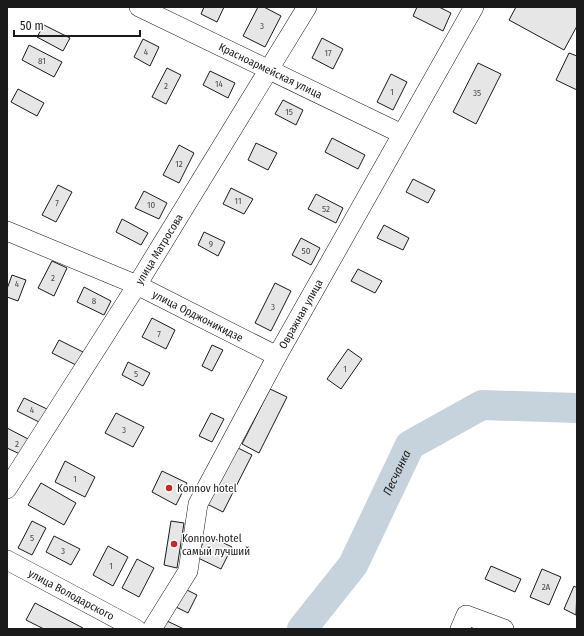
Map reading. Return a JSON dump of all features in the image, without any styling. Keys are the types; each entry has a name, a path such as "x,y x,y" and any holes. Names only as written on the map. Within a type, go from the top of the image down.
{"street":[{"name":"Красноармейская улица","path":"139,7 402,134"},
{"name":"улица Матросова","path":"7,489 137,285 307,7"},
{"name":"Овражная улица","path":"152,629 188,571 198,504 277,356 474,7"},
{"name":"улица Орджоникидзе","path":"7,231 137,285 277,356"},
{"name":"улица Володарского","path":"7,560 136,629"},
{"path":"463,622 504,629"}],"building":[{"path":"204,7 224,7 217,22 201,14"},
{"path":"258,7 264,7 281,16 265,47 243,36"},
{"path":"417,7 439,7 451,13 443,31 413,16"},
{"path":"516,7 577,7 577,26 564,50 509,20"},
{"path":"44,25 70,38 63,51 37,37"},
{"path":"322,38 343,49 333,69 312,58"},
{"path":"143,39 159,47 150,66 134,57"},
{"path":"29,45 62,62 54,77 22,60"},
{"path":"569,53 577,56 577,90 556,80"},
{"path":"478,63 501,74 476,124 453,112"},
{"path":"167,68 181,75 166,104 152,97"},
{"path":"210,71 235,83 228,98 203,85"},
{"path":"391,74 407,82 393,110 377,102"},
{"path":"18,89 44,103 37,116 11,102"},
{"path":"283,100 303,110 296,125 275,114"},
{"path":"332,138 365,155 358,169 325,152"},
{"path":"256,143 277,153 268,170 248,160"},
{"path":"179,145 194,153 179,183 163,175"},
{"path":"413,179 435,190 428,203 406,192"},
{"path":"58,185 72,192 56,222 42,215"},
{"path":"231,188 253,199 244,214 223,204"},
{"path":"144,191 167,203 159,219 135,208"},
{"path":"316,194 343,208 336,223 308,209"},
{"path":"122,219 148,233 141,245 116,232"},
{"path":"384,225 409,238 403,250 377,238"},
{"path":"204,232 225,242 218,256 198,245"},
{"path":"301,238 320,248 311,265 292,255"},
{"path":"52,261 67,268 54,296 38,288"},
{"path":"358,269 382,281 375,293 351,281"},
{"path":"12,275 26,280 18,301 7,297 7,289"},
{"path":"275,283 291,291 271,331 255,323"},
{"path":"84,287 111,301 104,315 77,302"},
{"path":"152,318 175,330 166,349 142,337"},
{"path":"59,340 83,352 76,365 52,353"},
{"path":"212,345 223,350 212,371 202,366"},
{"path":"348,349 362,359 341,389 327,379"},
{"path":"128,362 150,373 143,386 122,375"},
{"path":"270,389 287,397 259,453 242,444"},
{"path":"24,398 47,409 41,423 17,411"},
{"path":"116,413 144,427 133,447 105,433"},
{"path":"211,413 224,419 212,442 199,436"},
{"path":"7,428 30,440 22,455 7,448"},
{"path":"234,446 252,455 223,512 205,503"},
{"path":"65,461 95,477 85,497 55,482"},
{"name":"Konnov hotel","path":"162,471 187,483 176,505 152,492"},
{"path":"41,483 76,503 64,525 28,505"},
{"path":"32,521 46,528 32,555 18,548"},
{"name":"Konnov hotel самый лучший","path":"171,521 184,523 177,568 164,565"},
{"path":"207,535 232,547 221,569 196,557"},
{"path":"54,536 80,549 71,565 46,552"},
{"path":"108,546 128,557 113,586 93,575"},
{"path":"137,559 154,568 139,597 122,588"},
{"path":"491,566 521,579 515,592 485,579"},
{"path":"542,569 561,577 549,605 530,597"},
{"path":"574,586 577,588 576,615 564,609"},
{"path":"181,587 197,595 188,613 172,605"},
{"path":"35,603 83,629 44,629 26,620"},
{"path":"167,621 184,629 163,629"}],"waterway":[{"name":"Песчанка","path":"302,629 353,565 410,445 482,405 577,408"}],"place":[{"name":"Konnov hotel","path":"169,488"},
{"name":"Konnov hotel самый лучший","path":"174,544"}]}
